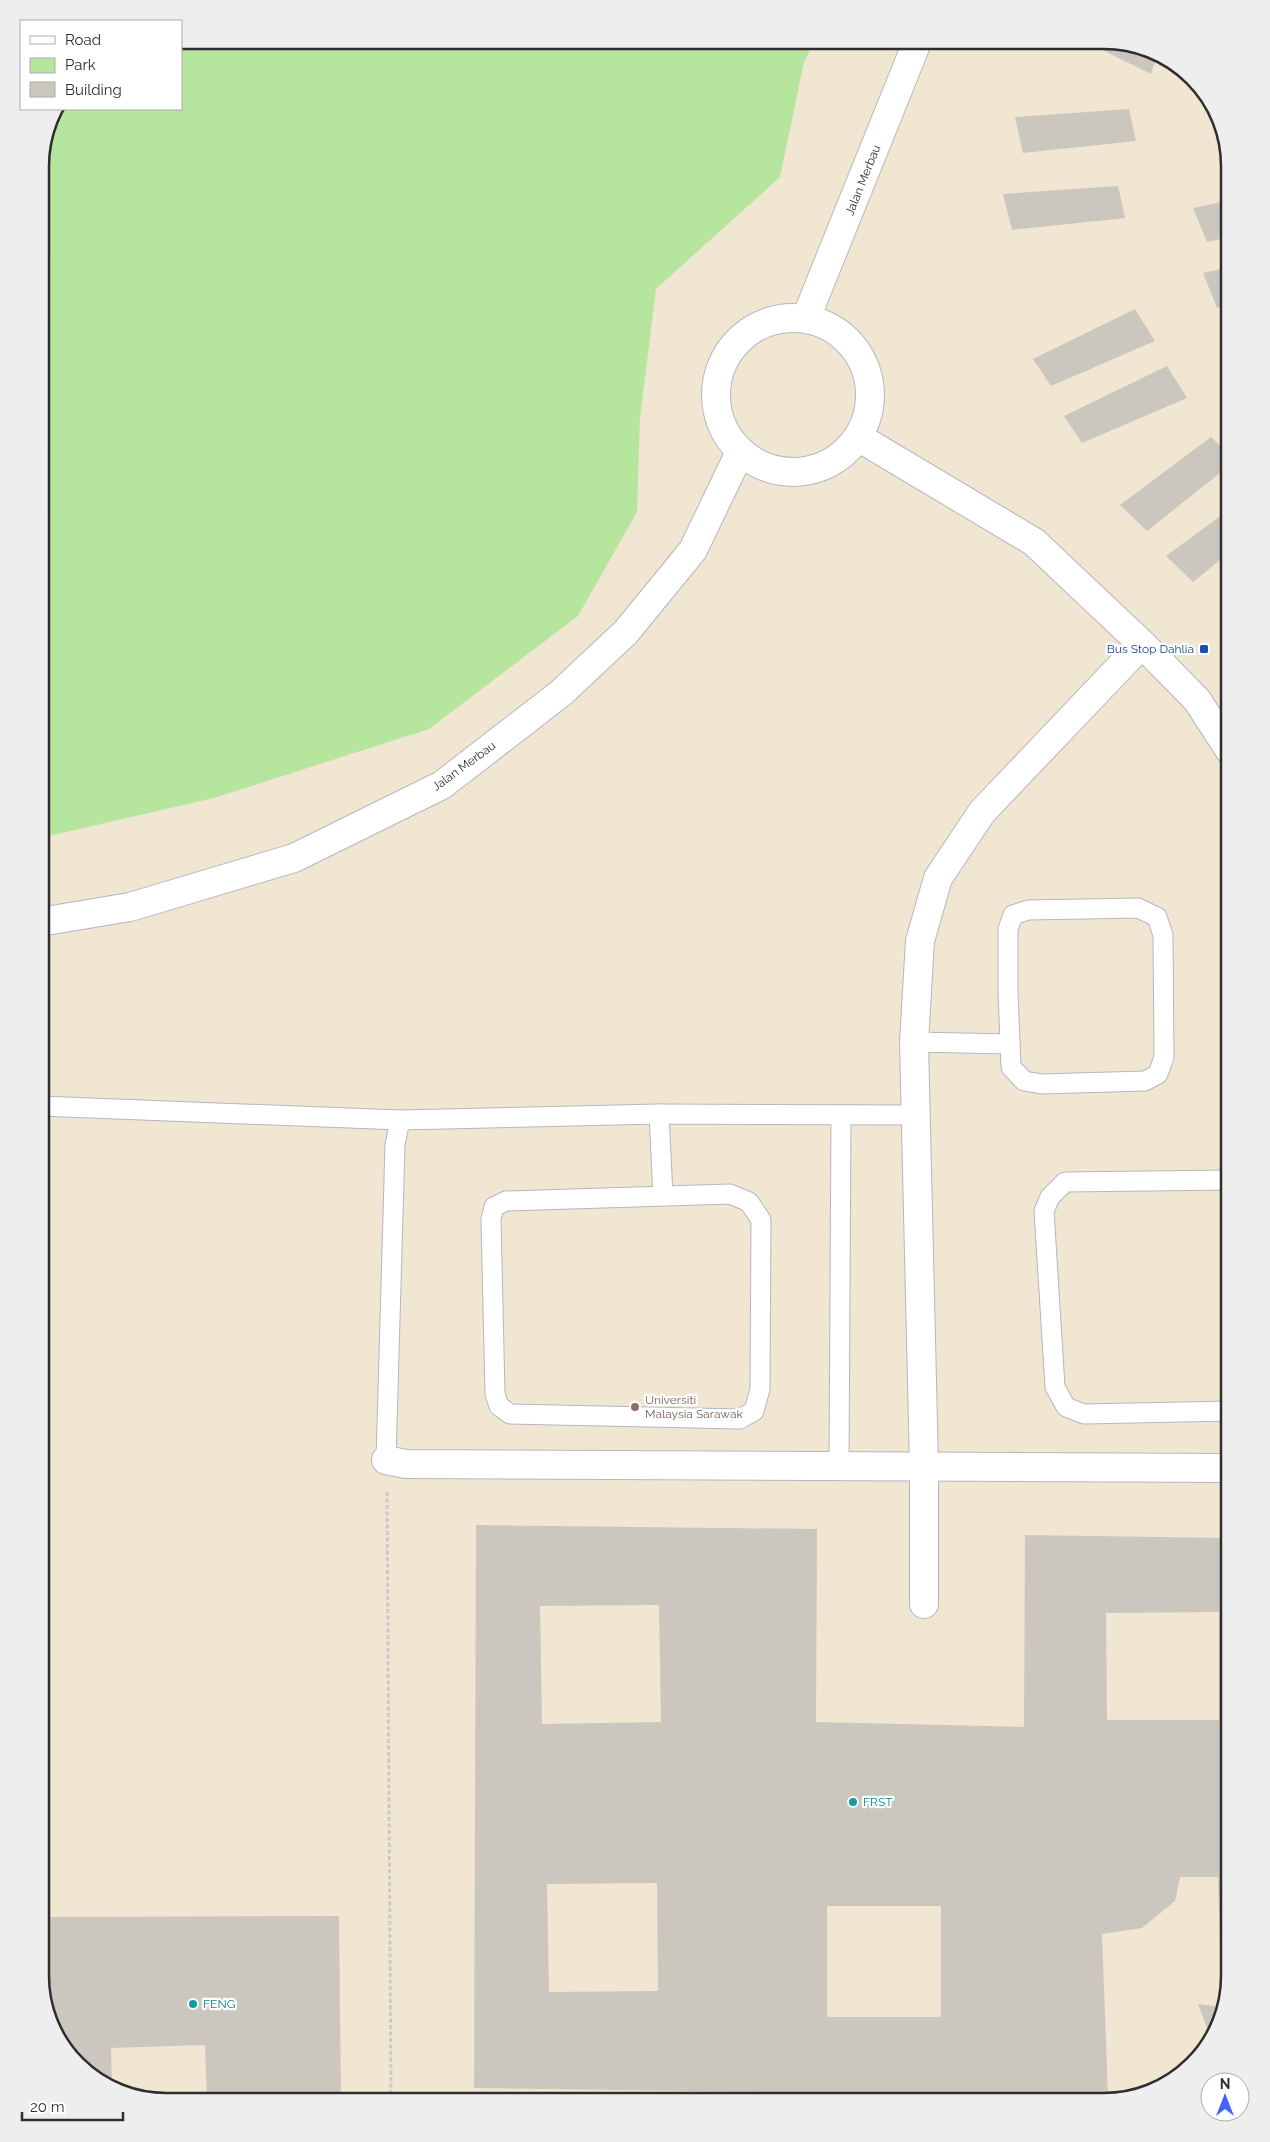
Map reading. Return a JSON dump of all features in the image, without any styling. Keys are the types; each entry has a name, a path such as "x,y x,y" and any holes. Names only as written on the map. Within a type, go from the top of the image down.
{"street":[{"name":"Jalan Merbau","path":"806,318 914,49"},
{"path":"781,318 806,318 830,327 850,342 864,364 870,388 869,414 858,437 843,454 824,466 802,472 780,472 758,465 740,452 724,432 716,409 715,385 723,360 737,340 757,326 781,318"},
{"path":"858,437 1034,542 1142,644 1197,700 1221,737"},
{"name":"Jalan Merbau","path":"49,920 130,907 294,858 442,785 561,693 626,632 693,550 740,452"},
{"path":"924,1604 924,1468 914,1042 920,941 938,878 982,812 1142,644"},
{"path":"386,1460 406,1464 839,1468 1221,1468"}],"lane":[{"path":"1138,908 1156,917 1163,935 1164,994 1164,1057 1158,1074 1145,1081 1042,1084 1024,1081 1011,1067 1010,1044 1008,929 1014,915 1028,910 1138,908"},
{"path":"914,1042 1010,1044"},
{"path":"49,1106 400,1120 659,1114 915,1115"},
{"path":"659,1114 663,1196"},
{"path":"839,1468 841,1116"},
{"path":"386,1460 395,1146 400,1120"},
{"path":"1221,1180 1066,1182 1050,1197 1044,1211 1055,1386 1066,1407 1084,1414 1221,1411"},
{"path":"730,1194 749,1202 761,1220 760,1389 754,1411 740,1419 592,1417 510,1414 499,1406 495,1394 492,1219 494,1207 506,1200 663,1196 730,1194"}],"path":[{"path":"386,1460 391,2093"}],"shaded area":[{"name":"Universiti Malaysia Sarawak","path":"810,49 1112,49 1127,51 1156,61 1181,78 1201,101 1209,114 1217,136 1221,166 1221,1976 1217,2006 1212,2021 1206,2035 1187,2059 1163,2078 1142,2087 1104,2093 158,2093 128,2087 114,2081 89,2064 69,2041 61,2028 53,2006 49,1976 49,836 214,798 637,512 640,418 656,289 780,177 804,61"}],"green space":[{"path":"182,49 810,49 804,62 780,177 656,289 640,418 637,512 578,616 429,729 214,798 49,836 49,158 53,136 63,110 182,110"}],"building":[{"path":"1100,49 1127,51 1155,61 1151,74"},
{"path":"1129,109 1136,141 1023,153 1015,117"},
{"path":"1118,186 1125,218 1012,230 1003,194"},
{"path":"1221,202 1221,239 1207,242 1193,208"},
{"path":"1221,269 1221,307 1217,308 1203,273"},
{"path":"1135,309 1155,341 1051,386 1033,359"},
{"path":"1167,366 1187,398 1082,443 1064,416"},
{"path":"1211,437 1221,446 1221,472 1147,531 1120,505"},
{"path":"1221,516 1221,559 1193,582 1166,556"},
{"name":"FRST","path":"476,1525 817,1529 816,1722 1024,1727 1025,1535 1221,1538 1221,1971 1218,1877 1180,1877 1175,1901 1142,1928 1102,1934 1108,2093 826,2093 474,2088","holes":["659,1605 661,1722 542,1724 540,1606","1219,1612 1219,1720 1107,1720 1106,1613","657,1883 658,1991 549,1992 547,1884","827,1906 941,1906 941,2017 827,2017"]},
{"name":"FENG","path":"339,1916 341,2093 207,2093 205,2045 111,2048 112,2080 89,2064 78,2053 58,2021 50,1991 49,1917"},
{"path":"1198,2004 1217,2006 1208,2030"}],"place":[{"name":"Bus Stop Dahlia","path":"1204,649"},
{"name":"Universiti Malaysia Sarawak","path":"635,1407"},
{"name":"FRST","path":"853,1802"},
{"name":"FENG","path":"193,2004"}]}
